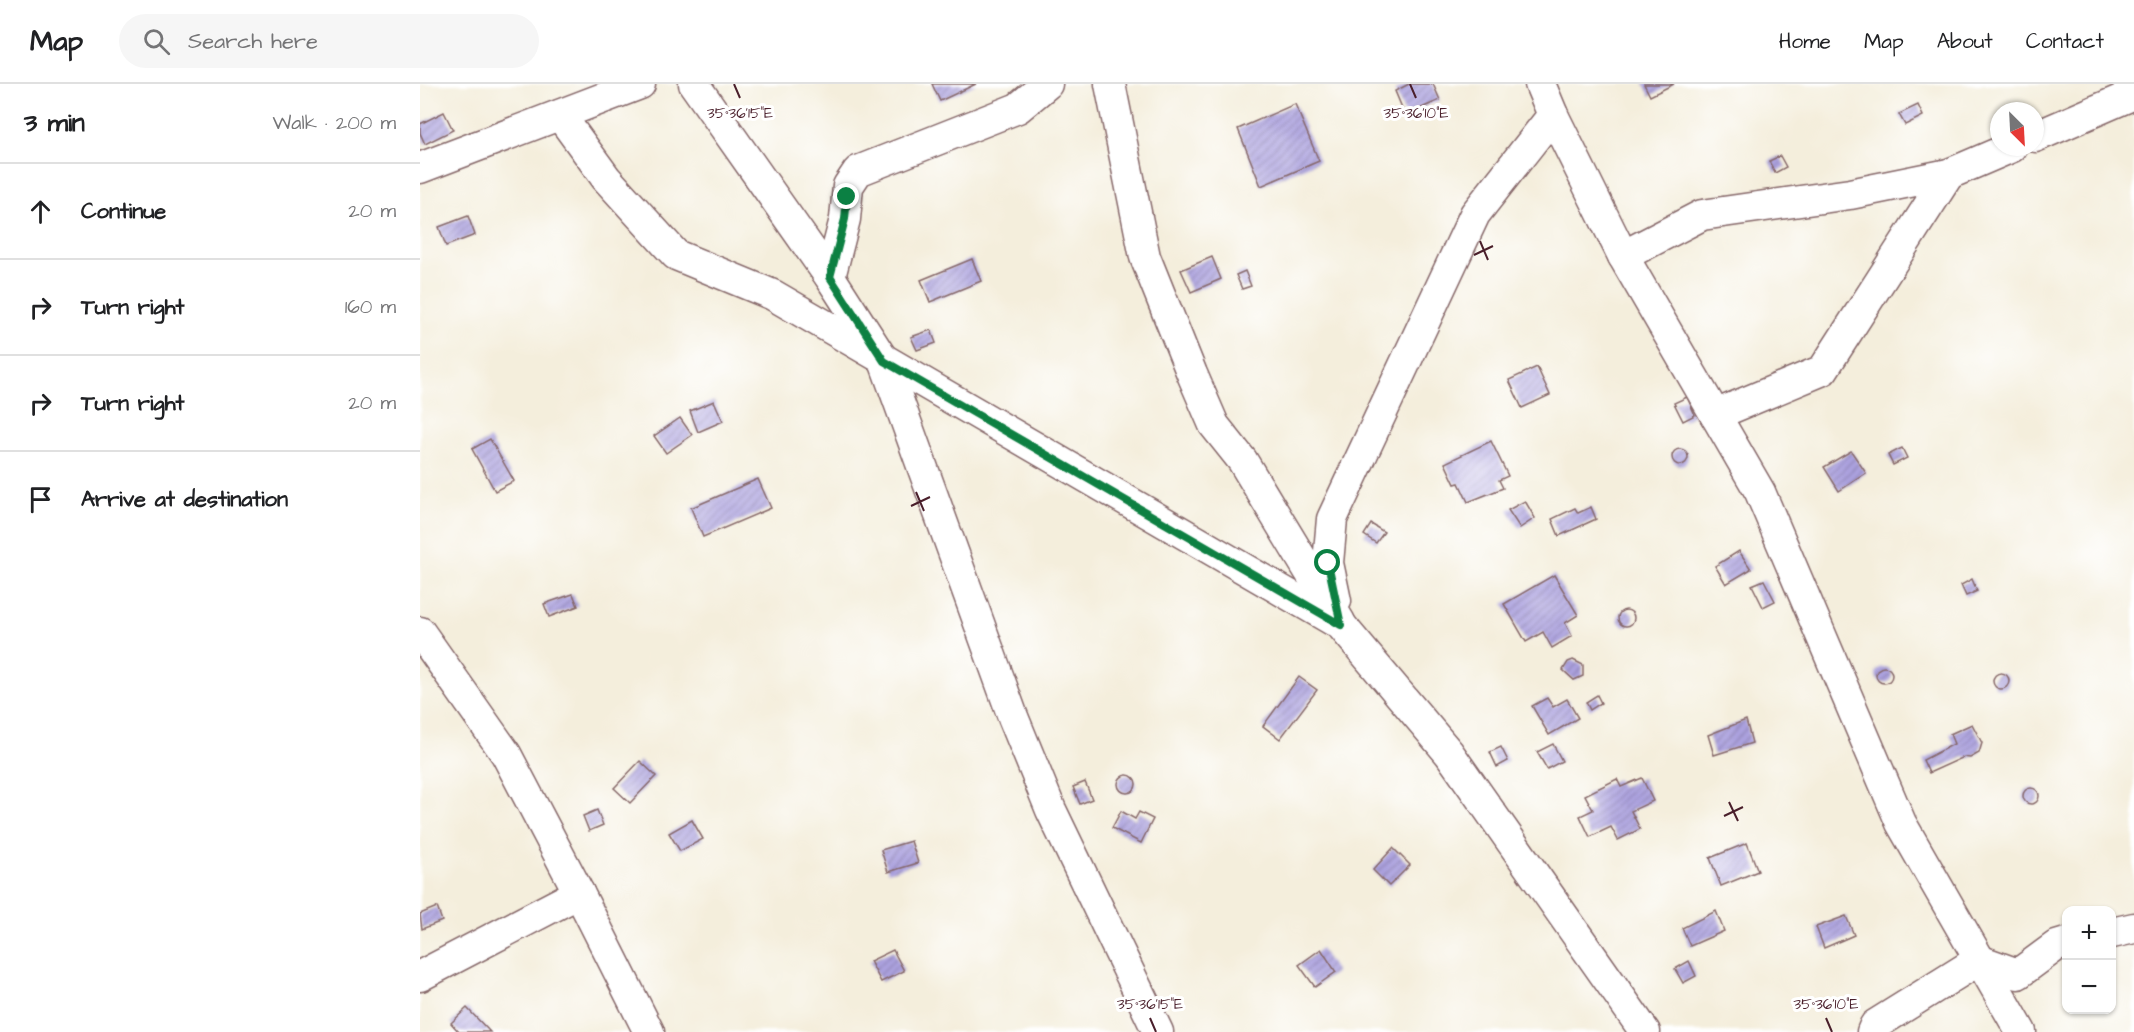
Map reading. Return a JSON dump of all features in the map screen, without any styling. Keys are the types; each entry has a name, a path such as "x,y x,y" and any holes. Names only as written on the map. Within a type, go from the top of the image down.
{"street":[{"path":"420,168 640,84"},
{"path":"694,84 830,277 884,361 1013,717 1038,779 1158,1032"},
{"path":"830,277 845,219 848,186 858,171 1018,108 1047,84"},
{"path":"1110,84 1145,257 1215,425 1242,460 1341,625 1449,753 1645,1032"},
{"path":"1540,84 1552,115 1623,256 1760,492 1901,823 2020,1032"},
{"path":"2044,133 2134,94"},
{"path":"560,115 606,178 676,255 773,296 1341,625"},
{"path":"1341,625 1328,563 1332,519 1475,214 1552,115"},
{"path":"1623,256 1702,214 1850,194 1949,174 1991,156"},
{"path":"1715,415 1823,370 1949,174"},
{"path":"420,633 506,754 649,1032"},
{"path":"420,976 579,892"},
{"path":"2116,932 2134,928"},
{"path":"1979,960 2018,974 2056,946 2062,944"},
{"path":"1872,1032 1875,1025 1979,960"}],"building":[{"path":"932,84 976,84 940,101"},
{"path":"1409,84 1433,84 1440,100 1405,115 1395,91"},
{"path":"1644,84 1674,84 1650,96"},
{"path":"1295,104 1319,161 1261,186 1238,129"},
{"path":"1918,105 1923,116 1905,125 1899,114"},
{"path":"444,112 453,130 425,144 420,133 420,124"},
{"path":"1780,156 1786,167 1775,173 1769,161"},
{"path":"468,216 475,235 446,246 439,227"},
{"path":"1212,257 1221,279 1191,292 1181,270"},
{"path":"972,259 981,281 930,302 921,280"},
{"path":"1245,271 1251,286 1242,289 1236,275"},
{"path":"931,330 936,343 917,350 911,337"},
{"path":"1537,367 1550,395 1522,408 1509,380"},
{"path":"1687,397 1695,415 1683,421 1674,403"},
{"path":"714,401 723,421 698,432 690,411"},
{"path":"680,418 692,435 666,453 654,436"},
{"path":"490,439 514,481 495,491 472,449"},
{"path":"1491,441 1508,476 1499,480 1503,488 1468,502 1459,483 1455,484 1445,463"},
{"path":"1902,448 1907,458 1893,465 1888,455"},
{"path":"1677,449 1683,449 1688,457 1686,463 1677,465 1672,460 1672,454"},
{"path":"1851,451 1866,473 1839,491 1824,467"},
{"path":"758,479 771,508 703,537 691,508"},
{"path":"1525,501 1535,518 1520,528 1508,510"},
{"path":"1591,507 1596,519 1559,536 1552,519 1575,508 1578,513"},
{"path":"1371,524 1384,532 1376,543 1364,535"},
{"path":"1739,551 1751,569 1726,584 1715,566"},
{"path":"1554,575 1578,615 1565,623 1572,636 1552,648 1543,632 1526,642 1504,604"},
{"path":"1972,579 1977,591 1966,596 1961,585"},
{"path":"1764,580 1775,601 1763,607 1752,585"},
{"path":"573,594 578,606 549,617 544,604"},
{"path":"1623,610 1629,610 1634,618 1632,624 1623,626 1618,621 1618,615"},
{"path":"1573,660 1583,665 1583,676 1574,680 1563,670 1568,662"},
{"path":"1881,667 1887,667 1892,675 1890,681 1881,683 1876,678 1876,672"},
{"path":"1998,673 2004,673 2009,681 2007,687 1998,689 1993,684 1993,678"},
{"path":"1299,677 1317,690 1280,739 1263,726"},
{"path":"1597,695 1601,703 1590,710 1586,702"},
{"path":"1547,698 1553,707 1567,699 1578,718 1549,735 1532,706"},
{"path":"1746,720 1752,743 1714,755 1708,735"},
{"path":"1972,724 1982,743 1979,753 1970,758 1964,757 1929,773 1923,760 1954,744 1950,734"},
{"path":"1553,744 1562,761 1547,769 1537,752"},
{"path":"1501,747 1508,761 1497,767 1490,752"},
{"path":"640,761 656,776 630,803 614,788"},
{"path":"1123,775 1131,775 1136,780 1134,791 1123,793 1118,788 1118,780"},
{"path":"1642,778 1653,801 1631,811 1640,829 1618,840 1611,827 1590,837 1580,816 1593,810 1585,795 1617,779 1621,787"},
{"path":"1085,782 1092,799 1080,804 1073,787"},
{"path":"2028,788 2034,788 2039,796 2037,802 2028,804 2023,799 2023,793"},
{"path":"597,810 603,825 589,831 583,816"},
{"path":"1121,811 1135,819 1139,812 1153,819 1141,843 1112,828"},
{"path":"692,820 703,839 680,851 669,833"},
{"path":"911,841 918,863 888,872 881,850"},
{"path":"1747,843 1758,871 1721,886 1710,858"},
{"path":"1393,848 1410,865 1389,886 1373,870"},
{"path":"437,907 442,921 422,929 420,914"},
{"path":"1716,911 1724,931 1690,946 1682,928"},
{"path":"1846,916 1854,935 1824,948 1816,927"},
{"path":"1321,949 1336,972 1315,987 1299,965"},
{"path":"893,950 904,971 881,982 870,961"},
{"path":"1689,961 1696,976 1683,983 1675,969"},
{"path":"467,1008 490,1032 459,1032 451,1023"}],"route":[{"path":"847,197 845,219 830,277 884,361 1341,625 1328,563"}]}
